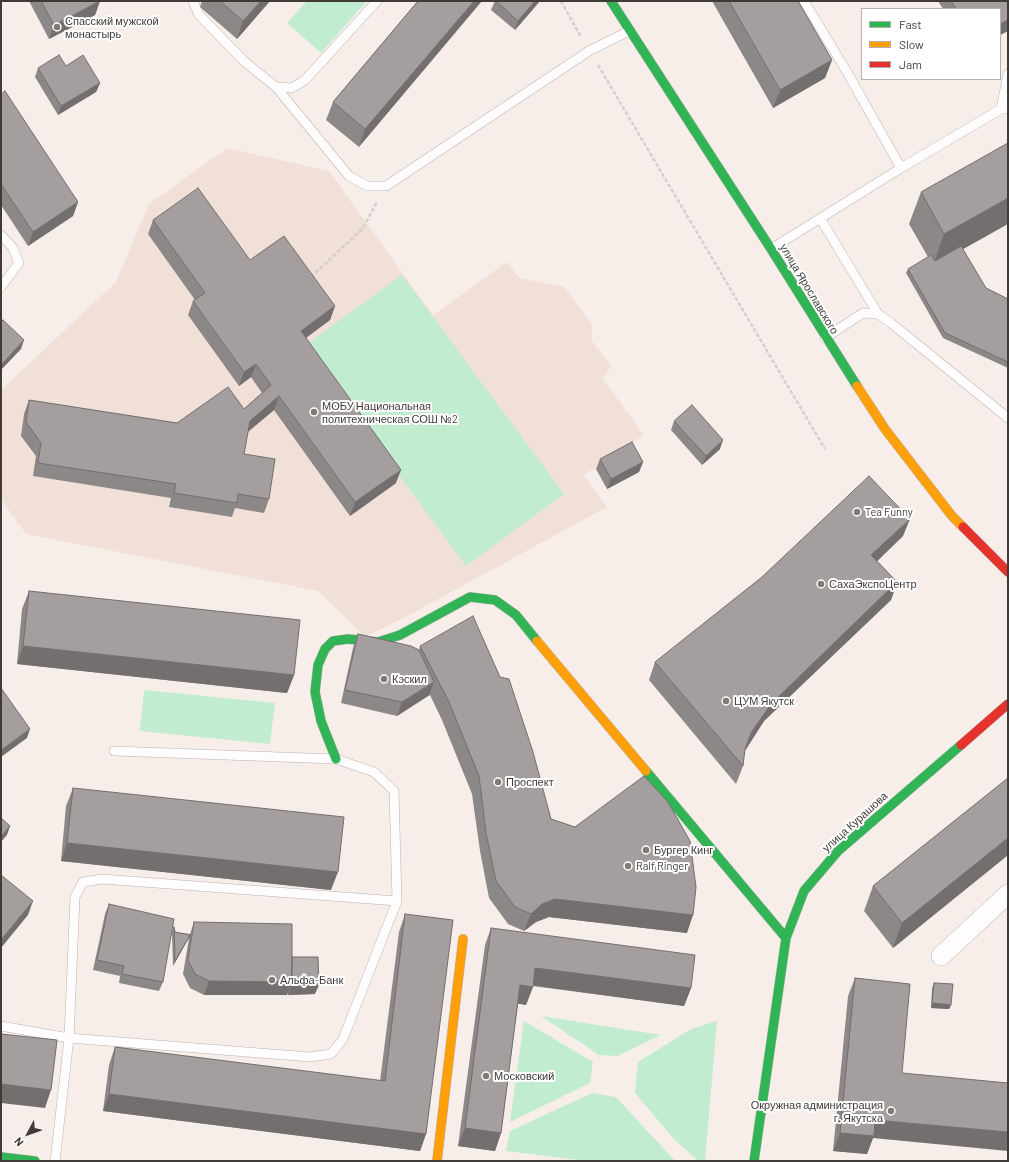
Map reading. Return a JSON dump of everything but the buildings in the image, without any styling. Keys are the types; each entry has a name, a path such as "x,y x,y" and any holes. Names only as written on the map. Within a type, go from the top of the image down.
{"street":[{"name":"улица Ярославского","path":"611,1 771,249 825,338 885,429 952,516 1008,572"},
{"path":"336,759 321,721 315,692 318,665 325,649 333,641 348,639 378,642 400,635 470,597 496,600 516,615 786,938"},
{"name":"улица Курашова","path":"754,1161 786,938 804,891 838,851 1008,704"},
{"path":"941,956 1008,894"},
{"path":"437,1161 462,939"},
{"path":"1,1157 35,1161"}],"lane":[{"path":"193,1 199,15 245,62 276,87 349,176 367,186 386,186 589,51 629,31"},
{"path":"276,87 292,88 305,80 377,1"},
{"path":"804,1 847,72 901,168"},
{"path":"771,249 901,168 1005,109 1008,74"},
{"path":"820,218 878,314 892,323 1008,418"},
{"path":"1,235 13,248 19,263 1,287"},
{"path":"825,338 863,313 878,314"},
{"path":"1,1026 69,1038 310,1056 331,1054 343,1039 397,901 394,791 374,772 336,759 114,751"},
{"path":"55,1161 69,1038 75,897 83,882 102,879 397,901"}],"path":[{"path":"561,1 589,51 825,449"},
{"path":"309,278 363,228 386,186"}],"shaded area":[{"name":"МОБУ Национальная политехническая СОШ №2","path":"227,148 329,171 433,315 507,262 519,278 564,287 592,324 592,341 611,366 603,379 644,435 584,475 607,507 411,614 365,637 318,591 26,534 1,499 1,390 116,282 149,204"}],"green space":[{"path":"307,1 367,1 321,53 287,23"},
{"path":"402,275 564,494 466,566 304,346"},
{"path":"144,690 275,703 270,744 140,731"},
{"path":"541,1016 661,1035 617,1056 599,1055"},
{"path":"524,1021 593,1062 590,1083 510,1122"},
{"path":"717,1021 705,1161 698,1161 673,1138 635,1093 638,1062 691,1029"},
{"path":"592,1093 616,1097 675,1161 587,1161 506,1151 510,1131"}],"traffic: fast":[{"path":"611,1 771,249 857,386"},
{"path":"336,759 321,721 315,692 318,665 325,649 333,641 348,639 378,642 400,635 470,597 495,600 516,615 537,641"},
{"path":"754,1161 786,938 804,891 838,851 961,745"},
{"path":"646,771 786,938"},
{"path":"1,1157 35,1161"}],"traffic: slow":[{"path":"857,386 885,429 952,516 963,527"},
{"path":"537,641 646,771"},
{"path":"437,1161 463,939"}],"traffic: jam":[{"path":"963,527 1008,572"},
{"path":"961,745 1008,704"}],"place":[{"name":"Спасский мужской монастырь","path":"57,27"},
{"name":"МОБУ Национальная политехническая СОШ №2","path":"314,412"},
{"name":"Tea Funny","path":"857,512"},
{"name":"СахаЭкспоЦентр","path":"821,584"},
{"name":"Кэскил","path":"384,679"},
{"name":"ЦУМ Якутск","path":"726,701"},
{"name":"Проспект","path":"498,782"},
{"name":"Бургер Кинг","path":"646,850"},
{"name":"Ralf Ringer","path":"628,866"},
{"name":"Альфа-Банк","path":"272,980"},
{"name":"Московский","path":"486,1076"},
{"name":"Окружная администрация г. Якутска","path":"891,1111"}]}
